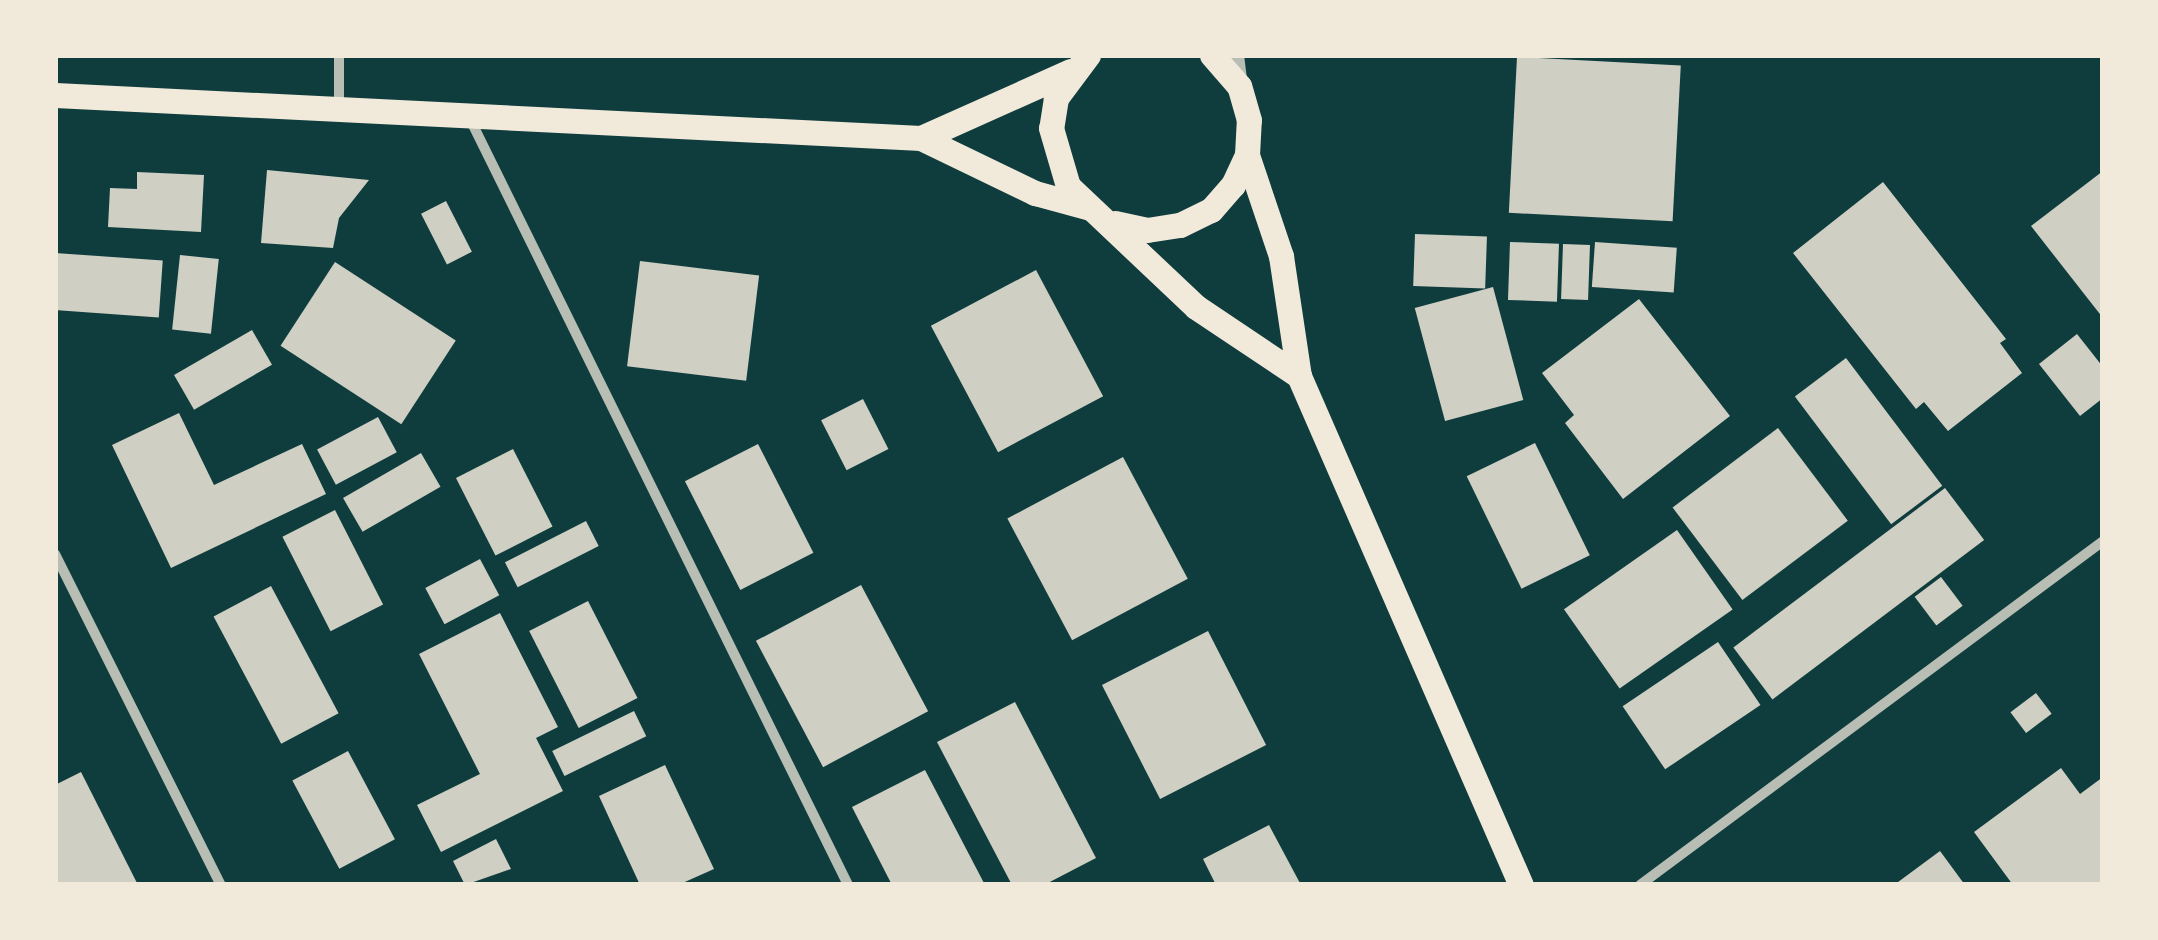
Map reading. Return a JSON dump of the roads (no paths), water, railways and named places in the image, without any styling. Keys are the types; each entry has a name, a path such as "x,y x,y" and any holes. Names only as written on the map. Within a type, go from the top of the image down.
{"main road":[{"path":"1114,223 1148,230 1180,225 1211,210 1233,186 1246,155 1249,120 1239,86 1212,55"},
{"path":"920,138 1080,63"},
{"path":"1080,63 1056,98 1051,128 1068,186 1090,208 1114,223 1196,306 1299,376"},
{"path":"55,95 920,138 1035,193 1090,208"},
{"path":"1246,155 1281,256 1299,376 1521,885"}],"street":[{"path":"339,55 339,108"},
{"path":"1235,55 1239,86"},
{"path":"468,115 848,885"},
{"path":"1640,885 2103,540"},
{"path":"55,554 221,885"}]}
